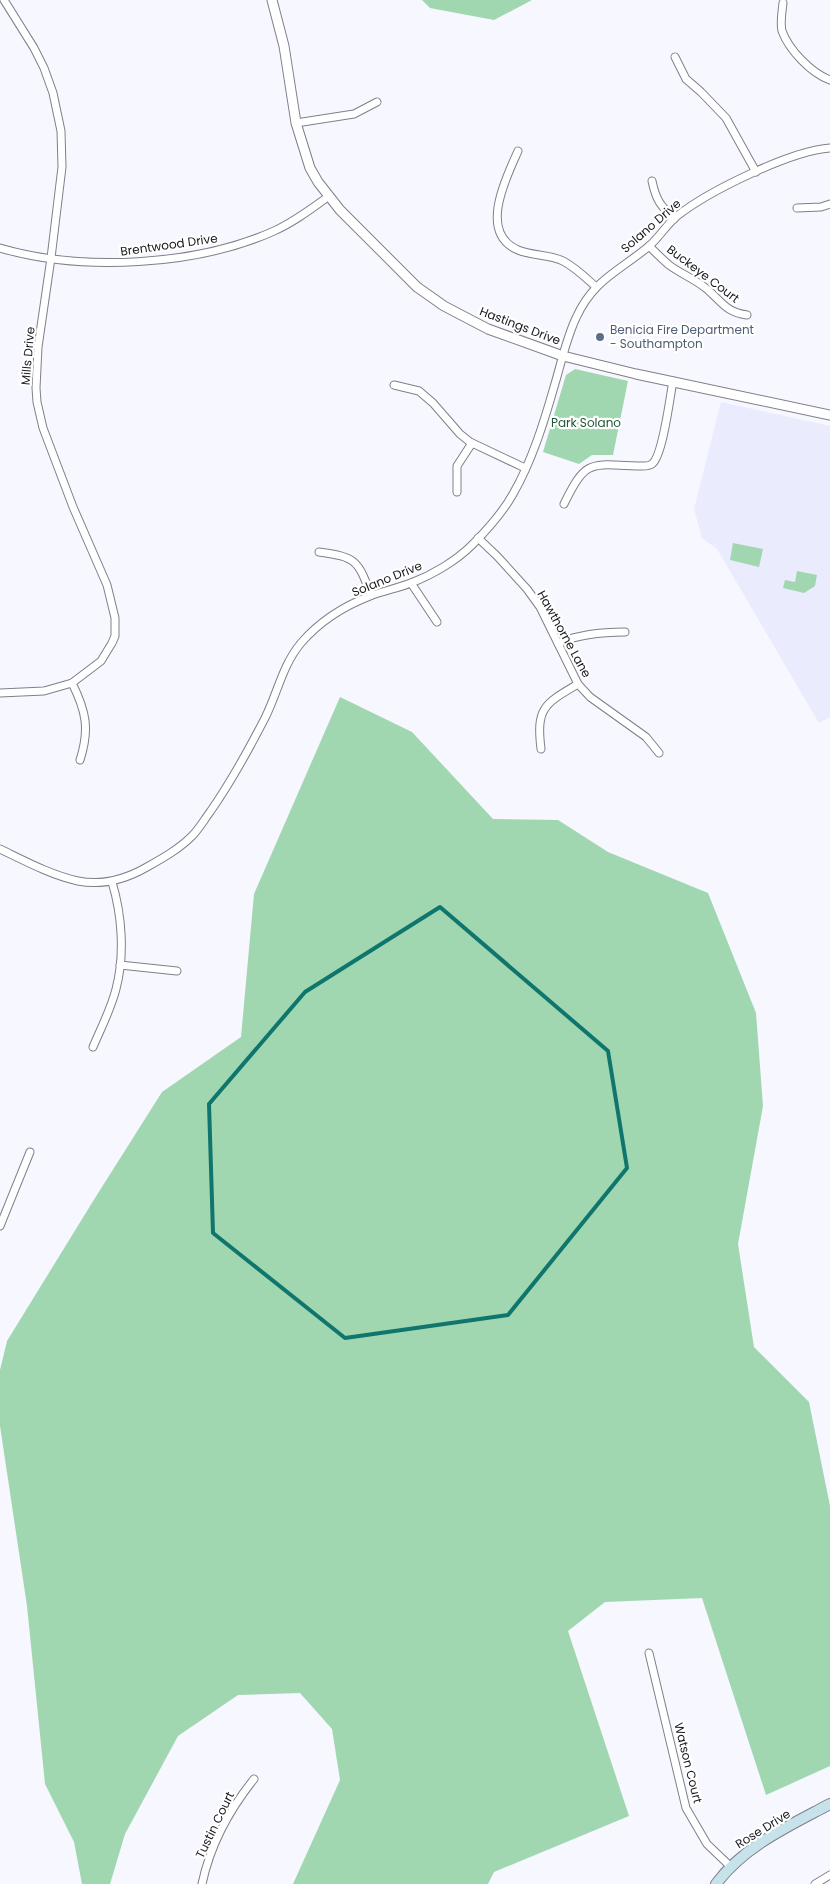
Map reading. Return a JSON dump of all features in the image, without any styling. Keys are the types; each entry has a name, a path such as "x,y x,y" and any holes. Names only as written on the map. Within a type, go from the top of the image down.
{"main road":[{"name":"Rose Drive","path":"716,1884 730,1866 768,1838 830,1804"}],"street":[{"name":"Mills Drive","path":"0,693 44,691 72,683 101,661 115,636 115,618 107,585 73,507 43,428 37,402 38,347 62,167 61,131 53,93 44,68 34,48 4,0"},
{"name":"Hastings Drive","path":"272,0 284,46 296,123 310,168 329,196 417,288 444,306 488,329 563,356 830,415"},
{"path":"783,4 782,29 788,42 807,66 820,76 830,80"},
{"path":"675,57 686,79 726,118 756,172"},
{"path":"296,123 354,114 377,102"},
{"name":"Solano Drive","path":"0,849 36,866 80,881 112,882 134,874 176,850 194,834 224,792 266,714 283,669 313,630 326,619 345,608 371,596 411,583 457,558 497,518 514,494 540,432 570,330 596,287 605,278 649,246 674,219 701,200 756,172 795,155 830,148"},
{"path":"518,151 499,198 498,224 501,234 506,241 520,251 561,260 596,287"},
{"path":"652,180 656,198 662,208 674,219"},
{"name":"Brentwood Drive","path":"0,248 16,253 109,264 161,259 228,248 254,240 297,220 329,196"},
{"path":"797,208 821,207 830,204"},
{"name":"Buckeye Court","path":"649,246 669,265 709,290 717,301 728,309 737,314 746,315"},
{"path":"564,504 576,480 582,472 589,468 597,465 645,466 652,464 659,453 673,381"},
{"path":"394,385 419,392 434,403 460,434 472,443 525,468"},
{"path":"457,492 457,466 472,443"},
{"name":"Hawthorne Lane","path":"478,538 527,589 540,607 578,684 590,697 646,737 659,753"},
{"path":"319,552 343,556 352,560 360,568 371,596"},
{"path":"411,583 437,622"},
{"path":"558,643 574,636 602,632 625,632"},
{"path":"72,683 82,704 86,726 86,743 80,760"},
{"path":"542,749 539,732 542,712 548,703 578,684"},
{"path":"94,1047 116,989 122,948 119,918 112,882"},
{"path":"120,965 177,971"},
{"path":"0,1226 30,1152"},
{"name":"Watson Court","path":"649,1653 686,1808 707,1844 730,1866"},
{"name":"Tustin Court","path":"202,1884 212,1851 236,1802 254,1779"},
{"path":"815,1884 830,1875"}],"highlighted area":[{"path":"440,907 608,1051 627,1168 508,1315 345,1338 213,1233 209,1104 305,992"}],"shaded area":[{"path":"721,402 830,426 830,717 819,723 717,549 702,538 694,509"}],"green space":[{"path":"422,0 532,0 494,20 430,8"},
{"name":"Park Solano","path":"575,369 628,381 613,455 592,455 579,464 543,452 566,375"},
{"path":"733,543 763,549 759,567 730,560"},
{"path":"797,571 817,575 815,586 804,593 783,588 785,580 795,582"},
{"path":"340,697 412,732 493,819 558,820 608,852 708,893 756,1013 763,1106 738,1244 754,1347 809,1402 830,1506 830,1766 766,1795 702,1598 605,1602 568,1631 629,1816 494,1872 488,1884 293,1884 340,1780 332,1729 300,1693 238,1695 178,1736 125,1834 110,1884 82,1884 74,1842 45,1784 27,1606 0,1426 0,1370 7,1341 162,1092 241,1037 254,894"}],"place":[{"name":"Benicia Fire Department - Southampton","path":"600,337"}]}
